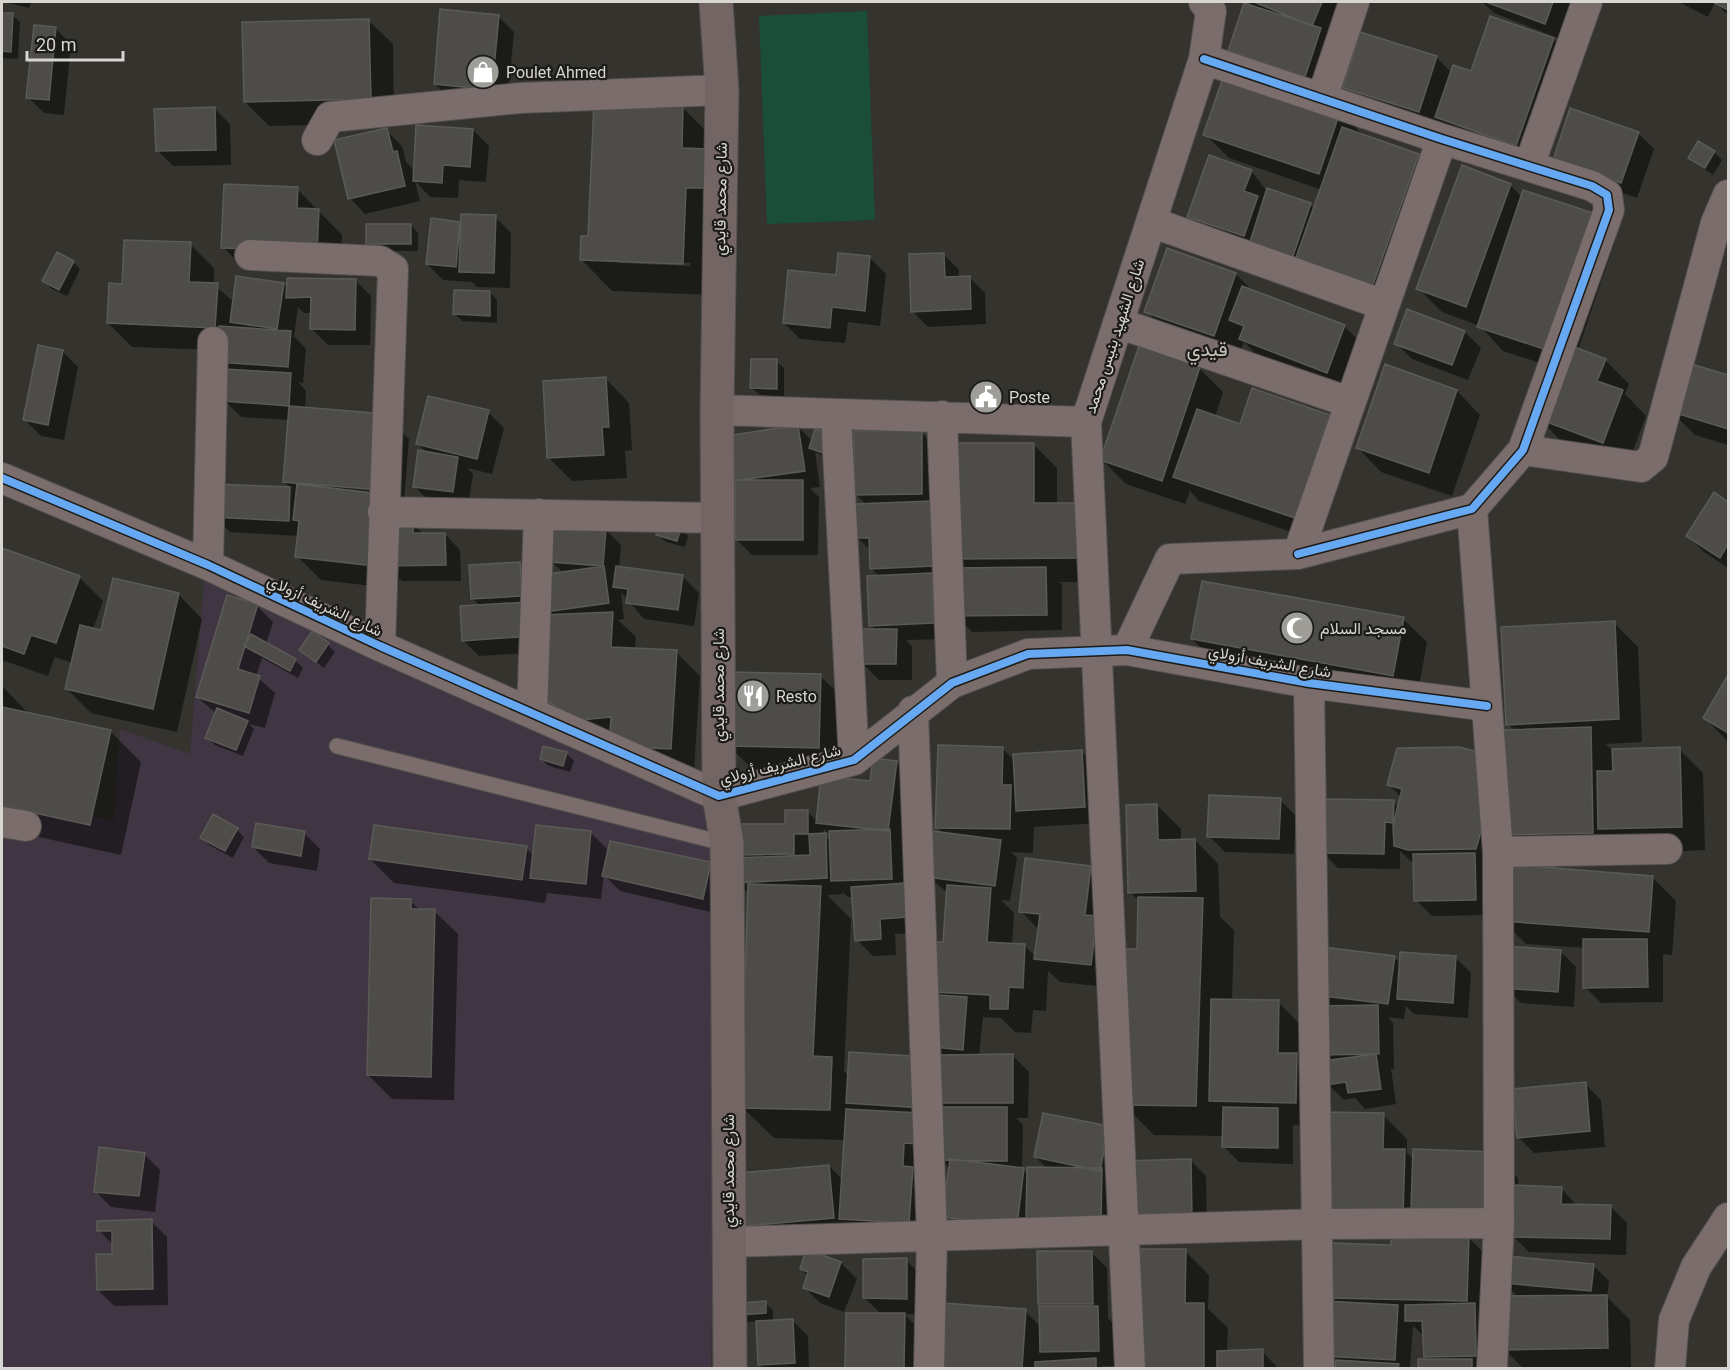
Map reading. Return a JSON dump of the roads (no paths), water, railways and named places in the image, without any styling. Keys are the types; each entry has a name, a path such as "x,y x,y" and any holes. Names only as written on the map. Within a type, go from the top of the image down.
{"main road":[{"name":"شارع محمد قايدي","path":"716,2 722,90 717,410 718,796 727,844 730,1368"}],"street":[{"path":"1322,98 1354,2"},
{"path":"1529,166 1587,2"},
{"name":"شارع الشهيد بنيس محمد","path":"717,410 1086,422 1204,59 1211,4"},
{"path":"1128,650 1170,559 1298,554 1472,509 1523,450 1610,210 1607,195 1592,186 1442,139 1204,59"},
{"path":"317,140 330,117 520,98 722,90"},
{"path":"1298,554 1442,139"},
{"path":"1523,450 1641,466 1653,458 1716,223 1728,195"},
{"path":"1151,222 1384,305"},
{"path":"250,255 380,261 393,269 380,646"},
{"path":"1118,323 1349,402"},
{"path":"208,565 213,342"},
{"path":"836,415 854,760"},
{"path":"942,416 952,683"},
{"path":"1086,422 1130,1368"},
{"name":"شارع الشريف أزولاي","path":"2,478 208,565 380,646 718,796 854,760 913,711 952,683 1028,654 1128,650 1309,683 1487,706"},
{"path":"1472,509 1498,852 1498,1223 1492,1368"},
{"path":"383,512 718,518"},
{"path":"532,713 539,514"},
{"path":"1309,683 1319,1368"},
{"path":"913,711 932,1236 929,1368"},
{"path":"1498,852 1667,849"},
{"path":"1670,1368 1674,1320 1696,1268 1728,1218"},
{"path":"729,1242 1318,1224 1498,1223"}],"lane":[{"path":"337,746 727,844"}],"place":[{"name":"Poulet Ahmed","path":"483,72"},
{"name":"Poste","path":"986,397"},
{"name":"مسجد السلام","path":"1297,628"},
{"name":"Resto","path":"753,696"}],"district":[{"name":"قيدي","path":"1207,349"}]}
